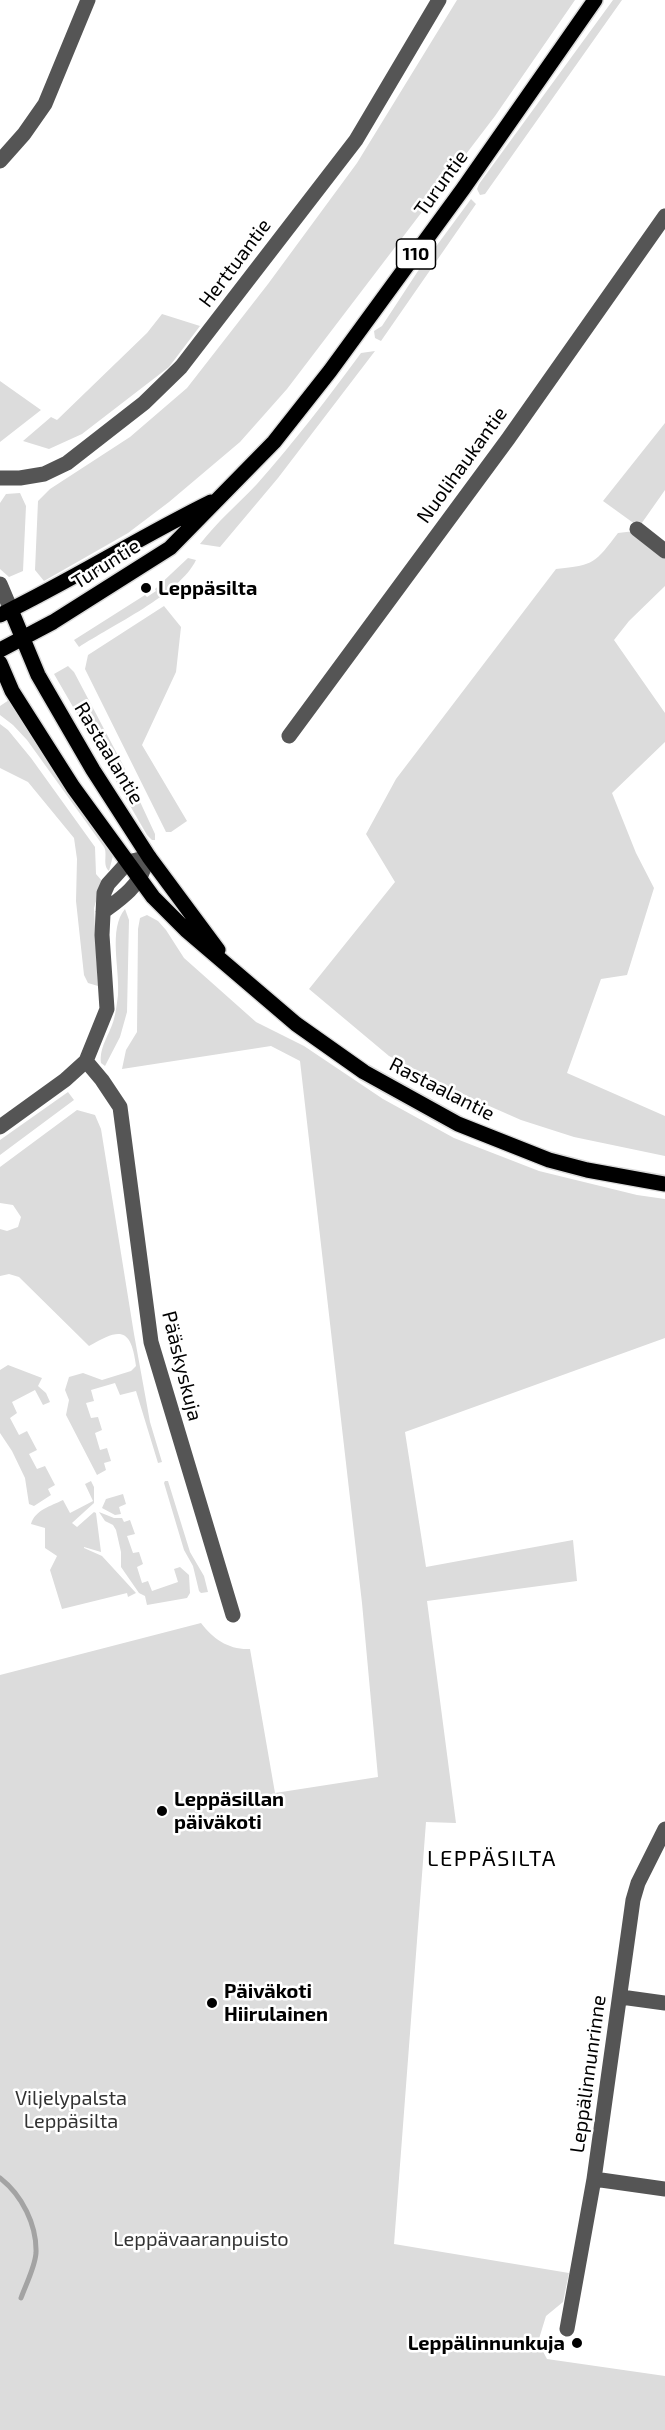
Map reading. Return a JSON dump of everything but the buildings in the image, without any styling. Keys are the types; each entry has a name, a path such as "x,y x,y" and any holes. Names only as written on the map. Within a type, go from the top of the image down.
{"main road":[{"name":"Turuntie","path":"0,650 23,639 116,584 170,548 274,441 330,372 463,189 594,0"},
{"name":"Turuntie","path":"5,613 112,557 165,524 222,496"},
{"name":"Rastaalantie","path":"5,613 23,639 38,675 93,770 149,857 230,967"},
{"name":"Rastaalantie","path":"0,663 12,691 73,787 153,897 170,915 319,1042 373,1077 458,1124 549,1160 587,1170 665,1184"}],"street":[{"path":"0,161 24,134 45,104 88,0"},
{"name":"Herttuantie","path":"0,478 20,478 44,474 67,463 144,404 181,367 356,141 439,0"},
{"name":"Nuolihaukantie","path":"289,736 508,439 665,216"},
{"path":"637,529 665,550"},
{"path":"0,584 5,613"},
{"path":"0,1126 65,1080 86,1061 107,1010 102,935 104,893 108,884 128,862 149,857"},
{"path":"103,912 122,899 140,879 149,857"},
{"name":"Pääskyskuja","path":"86,1061 120,1107 151,1342 233,1615"},
{"name":"Leppälinnunrinne","path":"567,2329 594,2179 633,1900 638,1883 665,1829"},
{"path":"621,1997 665,2003"},
{"path":"594,2179 665,2189"}],"green space":[{"path":"457,0 575,0 495,116 287,389 240,442 128,533 44,581 35,570 38,501 50,489 130,437 187,388 268,284 357,163"},
{"path":"613,0 622,0 485,194 480,195 477,189 479,184"},
{"path":"471,199 476,204 381,341 375,338 374,331 382,326 418,271"},
{"path":"162,314 200,326 169,367 82,434 49,449 23,441 51,417 57,420 147,333"},
{"path":"375,351 278,478 220,547 200,544 271,468 311,420 361,353"},
{"path":"0,381 41,410 0,442"},
{"path":"665,423 665,490 639,527 603,501"},
{"path":"20,493 26,506 23,571 9,577 0,569 0,503 6,494"},
{"path":"635,531 665,557 665,586 629,621 614,640 665,713 665,742 612,793 636,853 654,888 627,975 601,979 567,1073 665,1116 665,1156 574,1137 521,1120 471,1098 389,1056 309,989 395,882 366,834 396,779 556,569 587,564 599,557 618,533"},
{"path":"188,558 196,560 188,573 175,585 144,608 79,647 74,640 145,595 147,597 156,591 155,589"},
{"path":"164,606 181,627 176,672 142,745 187,821 171,832 166,832 85,669 88,655"},
{"path":"68,666 74,672 123,765 155,834 155,840 147,835 54,674"},
{"path":"9,700 111,848 113,856 109,871 106,866 104,847 27,740 0,715 0,706"},
{"path":"0,724 8,730 31,758 95,847 96,874 102,881 94,908 98,986 88,983 84,975 76,901 77,859 74,838 28,782 0,768"},
{"path":"125,909 129,920 127,1012 120,1037 105,1066 101,1063 102,1051 114,1019 118,995 117,927"},
{"name":"Leppävaaranpuisto","path":"147,915 158,921 166,930 184,958 256,1022 304,1046 383,1099 454,1138 539,1171 637,1195 665,1199 665,1338 405,1432 426,1567 573,1540 577,1581 427,1601 456,1823 426,1822 394,2244 569,2273 563,2302 546,2316 538,2342 547,2359 665,2376 665,2430 0,2430 0,1675 201,1623 222,1642 235,1648 250,1649 275,1793 378,1777 362,1603 300,1061 271,1046 122,1069 126,1050 137,1032 138,929 140,918"},
{"path":"68,1092 74,1100 0,1155 0,1140"},
{"path":"77,1110 95,1115 101,1129 150,1422 162,1462 158,1463 136,1391 120,1395 115,1383 91,1390 94,1401 86,1403 91,1418 98,1417 102,1430 95,1433 100,1450 107,1448 111,1461 104,1463 106,1470 97,1475 66,1415 69,1400 65,1390 69,1377 83,1373 102,1380 131,1371 136,1366 131,1344 123,1335 117,1334 89,1346 19,1277 9,1274 0,1276 0,1229 7,1231 18,1227 21,1217 13,1205 0,1203 0,1167"},
{"path":"8,1365 42,1378 38,1386 46,1393 50,1402 43,1405 35,1390 12,1402 17,1413 10,1418 19,1435 27,1431 37,1450 29,1454 37,1469 45,1466 55,1485 48,1489 51,1495 34,1506 29,1504 25,1478 0,1433 0,1370"},
{"path":"91,1481 94,1487 94,1503 72,1523 77,1527 94,1512 96,1513 101,1552 84,1548 102,1556 136,1593 128,1597 127,1593 62,1609 50,1570 57,1556 45,1548 45,1528 31,1524 40,1512 63,1500 70,1513 93,1501 85,1484"},
{"path":"165,1481 168,1481 190,1552 204,1576 208,1592 199,1591 193,1566 184,1550"},
{"path":"123,1494 126,1504 119,1507 121,1514 115,1515 102,1508 106,1499"},
{"path":"99,1512 114,1518 122,1518 124,1522 130,1520 135,1534 127,1536 133,1553 139,1552 143,1564 137,1567 142,1583 148,1581 152,1591 178,1582 174,1569 180,1567 189,1575 190,1593 187,1598 147,1605 145,1596 139,1593 121,1567 121,1552 116,1530 113,1525 105,1521"}],"waterway":[{"path":"0,2178 15,2193 27,2211 36,2242 32,2270 21,2298"}],"place":[{"name":"Leppäsilta","path":"146,588"},
{"name":"Leppäsillan päiväkoti","path":"162,1811"},
{"name":"Päiväkoti Hiirulainen","path":"212,2003"},
{"name":"Leppälinnunkuja","path":"577,2343"}],"district":[{"name":"LEPPÄSILTA","path":"492,1859"}],"park label":[{"name":"Viljelypalsta Leppäsilta","path":"71,2110"}]}
